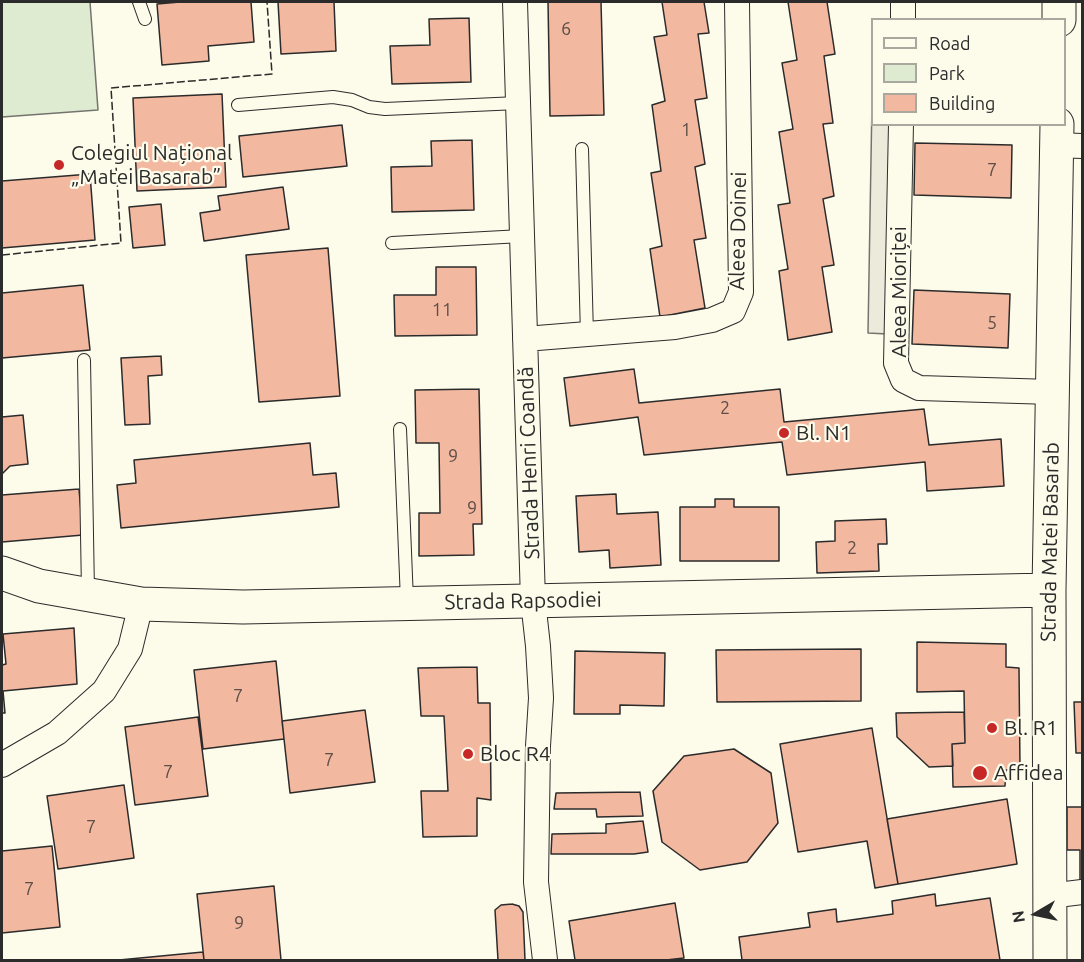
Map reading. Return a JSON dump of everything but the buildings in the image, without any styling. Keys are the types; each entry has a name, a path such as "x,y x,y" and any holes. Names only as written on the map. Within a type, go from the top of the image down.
{"street":[{"name":"Strada Henri Coandă","path":"515,2 533,601 541,698 536,882 545,960"},
{"name":"Aleea Doinei","path":"525,339 675,327 712,320 733,311 741,292 736,2"},
{"path":"903,2 903,18"},
{"path":"1059,2 1059,18"},
{"name":"Aleea Mioriței","path":"901,126 896,363 903,380 919,388 1052,392"},
{"name":"Strada Matei Basarab","path":"1050,960 1049,590 1052,392 1065,138"},
{"name":"Strada Rapsodiei","path":"2,573 39,586 141,604 243,608 1049,590"},
{"path":"2,765 57,733 104,691 130,649 141,604"},
{"path":"1049,896 1083,892"}],"lane":[{"path":"139,2 145,18"},
{"path":"238,105 333,97 385,109 518,103"},
{"path":"582,149 587,334"},
{"path":"392,243 522,236"},
{"path":"84,360 88,596"},
{"path":"400,429 407,603"}],"green space":[{"path":"2,2 90,2 98,110 2,117"}],"shaded area":[{"path":"872,126 891,126 887,334 868,333"}],"fence":[{"path":"2,255 121,243 111,88 272,74 267,2"}],"place":[{"name":"Colegiul Național „Matei Basarab”","path":"59,165"},
{"name":"Bl. N1","path":"784,433"},
{"name":"Bl. R1","path":"992,728"},
{"name":"Bloc R4","path":"468,754"},
{"name":"Affidea","path":"980,773"}]}
